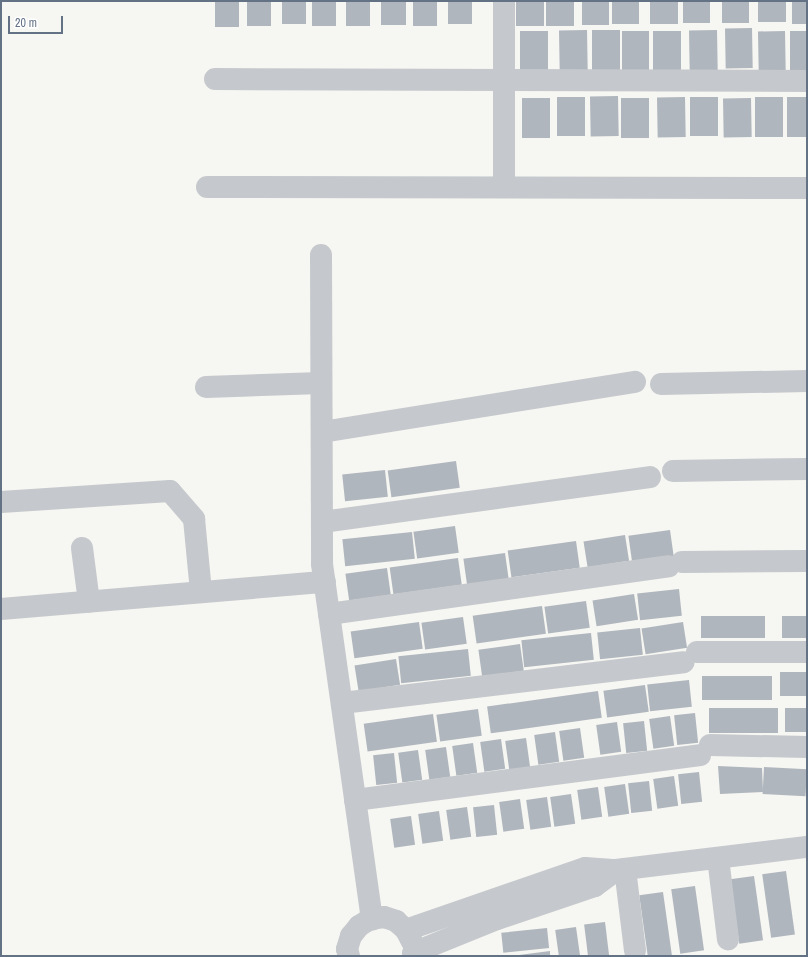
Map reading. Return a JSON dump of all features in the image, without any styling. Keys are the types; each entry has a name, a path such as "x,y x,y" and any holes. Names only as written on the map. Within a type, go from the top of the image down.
{"street":[{"path":"504,1 504,187"},
{"path":"216,79 807,81"},
{"path":"207,187 807,188"},
{"path":"321,255 322,522 325,582 372,918"},
{"path":"661,384 807,381"},
{"path":"322,432 635,382"},
{"path":"206,387 321,383"},
{"path":"673,471 807,469"},
{"path":"322,522 650,477"},
{"path":"1,502 170,491 194,519 201,592"},
{"path":"82,548 89,602"},
{"path":"329,614 676,564 807,561"},
{"path":"1,609 325,582"},
{"path":"342,703 691,657 807,652"},
{"path":"355,800 705,750 807,747"},
{"path":"406,930 595,886 620,870 807,847"},
{"path":"718,858 728,939"},
{"path":"620,870 635,950"},
{"path":"349,956 347,949 351,936 359,926 372,918 384,917 396,921 411,937 413,954 494,910"}],"building":[{"path":"215,1 239,1 239,27 215,27"},
{"path":"247,1 271,1 271,26 247,26"},
{"path":"282,1 306,1 306,24 282,24"},
{"path":"312,1 336,1 336,26 312,26"},
{"path":"346,1 370,1 370,26 346,26"},
{"path":"381,1 406,1 406,25 381,25"},
{"path":"413,1 437,1 437,26 413,26"},
{"path":"448,1 472,1 472,24 448,24"},
{"path":"516,1 544,1 544,26 516,26"},
{"path":"546,1 574,1 574,26 546,26"},
{"path":"582,1 609,1 609,25 582,25"},
{"path":"612,1 639,1 639,24 612,24"},
{"path":"650,1 678,1 678,24 650,24"},
{"path":"683,1 710,1 710,23 683,23"},
{"path":"722,1 749,1 749,23 722,23"},
{"path":"758,1 786,1 786,22 758,22"},
{"path":"792,1 807,1 807,24 792,24"},
{"path":"725,28 752,28 753,68 726,68"},
{"path":"559,30 587,30 588,70 560,70"},
{"path":"592,30 620,30 620,70 592,70"},
{"path":"689,30 717,30 718,70 690,70"},
{"path":"520,31 548,31 548,71 520,71"},
{"path":"622,31 649,31 649,71 622,71"},
{"path":"653,31 681,31 681,70 653,70"},
{"path":"758,31 785,31 786,71 759,71"},
{"path":"790,31 807,31 807,70 790,70"},
{"path":"590,96 618,96 619,136 591,136"},
{"path":"557,97 585,97 585,136 557,136"},
{"path":"657,97 685,97 686,137 658,137"},
{"path":"690,97 718,97 718,136 690,136"},
{"path":"755,97 783,97 783,137 755,137"},
{"path":"787,97 807,97 807,137 787,137"},
{"path":"522,98 550,98 550,138 522,138"},
{"path":"621,98 649,98 649,138 621,138"},
{"path":"723,98 751,98 752,137 724,137"},
{"path":"456,461 460,488 391,497 388,471"},
{"path":"385,470 388,497 345,501 342,474"},
{"path":"455,526 459,553 417,559 413,532"},
{"path":"670,530 674,557 632,563 628,536"},
{"path":"412,532 415,559 345,566 342,539"},
{"path":"625,535 629,561 588,567 584,542"},
{"path":"576,541 580,568 511,577 508,551"},
{"path":"505,553 509,580 467,586 463,559"},
{"path":"458,558 462,585 393,594 390,568"},
{"path":"387,568 391,595 349,601 345,574"},
{"path":"679,589 682,616 640,620 637,593"},
{"path":"634,594 638,620 597,626 593,601"},
{"path":"586,601 590,628 548,634 544,607"},
{"path":"542,606 546,634 477,643 473,616"},
{"path":"701,616 765,616 765,638 701,638"},
{"path":"782,616 807,616 807,638 782,638"},
{"path":"463,617 467,644 425,650 421,623"},
{"path":"419,622 423,649 354,658 351,632"},
{"path":"683,622 687,648 646,654 642,629"},
{"path":"640,628 643,655 600,659 597,632"},
{"path":"591,633 594,660 524,667 521,640"},
{"path":"520,644 524,671 482,677 478,650"},
{"path":"468,649 471,676 401,683 398,656"},
{"path":"396,659 400,685 359,691 355,666"},
{"path":"780,672 807,672 807,696 780,696"},
{"path":"702,676 772,676 772,700 702,700"},
{"path":"689,680 692,707 650,711 647,684"},
{"path":"645,685 649,712 607,718 603,691"},
{"path":"598,691 602,718 491,733 487,707"},
{"path":"709,708 778,708 778,733 709,733"},
{"path":"785,708 807,708 807,732 785,732"},
{"path":"478,709 482,736 440,742 436,715"},
{"path":"695,713 698,743 677,745 674,715"},
{"path":"433,714 437,742 368,751 364,724"},
{"path":"670,716 674,746 653,749 649,719"},
{"path":"644,721 647,751 626,753 623,723"},
{"path":"617,722 621,752 600,755 596,725"},
{"path":"580,728 584,758 563,761 559,731"},
{"path":"555,732 559,762 538,765 534,735"},
{"path":"526,738 530,768 509,771 505,741"},
{"path":"501,739 505,769 484,772 480,742"},
{"path":"473,743 477,773 456,776 452,746"},
{"path":"446,747 450,777 429,780 425,750"},
{"path":"418,750 422,780 402,782 398,753"},
{"path":"394,753 397,783 376,785 373,755"},
{"path":"718,766 762,768 763,792 720,794"},
{"path":"764,767 807,769 806,796 763,794"},
{"path":"699,772 702,802 681,804 678,774"},
{"path":"674,776 678,806 657,809 653,779"},
{"path":"649,781 652,811 631,813 628,783"},
{"path":"625,784 629,814 608,817 604,787"},
{"path":"598,787 602,817 581,820 577,790"},
{"path":"571,794 575,824 554,827 550,797"},
{"path":"547,797 551,827 530,830 526,800"},
{"path":"520,799 524,829 503,832 499,802"},
{"path":"494,805 497,835 476,837 473,807"},
{"path":"467,807 471,837 450,840 446,810"},
{"path":"439,811 443,841 422,844 418,814"},
{"path":"411,816 415,845 394,848 390,819"},
{"path":"786,871 795,934 771,938 762,874"},
{"path":"754,876 763,940 739,944 730,879"},
{"path":"695,886 704,950 680,954 671,889"},
{"path":"663,892 672,956 648,956 639,895"},
{"path":"605,922 609,956 588,956 584,925"},
{"path":"576,927 580,956 559,956 555,930"},
{"path":"547,928 549,948 503,953 501,933"},
{"path":"550,951 550,956 519,956 519,955"}]}
